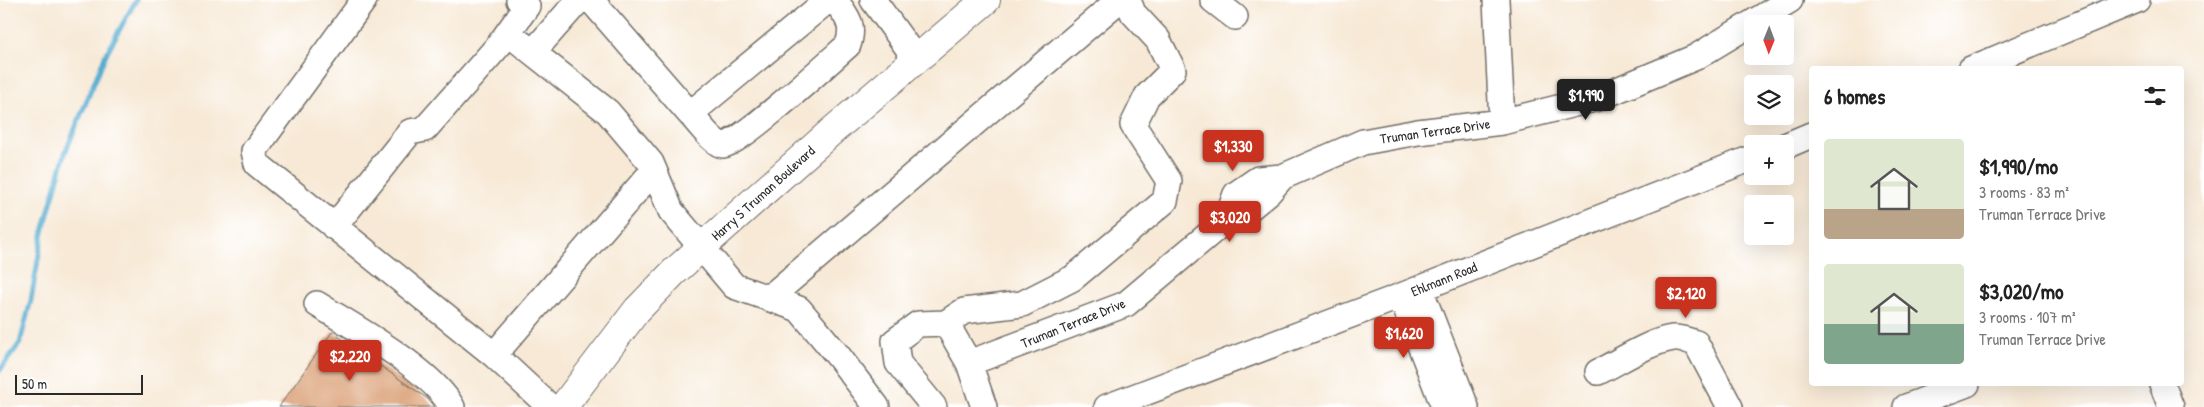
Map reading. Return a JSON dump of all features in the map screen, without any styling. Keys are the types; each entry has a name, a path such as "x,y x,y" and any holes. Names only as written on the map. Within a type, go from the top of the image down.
{"main road":[{"name":"Harry S Truman Boulevard","path":"564,407 637,310 702,247 986,0"}],"street":[{"path":"364,0 254,151 257,164 494,355 550,407"},
{"path":"334,226 410,132 425,129 499,45 527,6 519,0"},
{"path":"533,52 579,0"},
{"path":"591,0 690,114 716,142 723,145 734,141 756,125 848,46 852,32 849,20 835,0"},
{"path":"690,114 828,0"},
{"path":"873,0 916,59"},
{"path":"769,298 1119,0"},
{"path":"934,407 898,363 895,340 918,324 946,323 964,311 1022,304 1073,278 1165,201 1169,181 1133,125 1147,96 1173,70 1158,40 1133,13 1128,0"},
{"path":"1213,0 1234,17"},
{"name":"Truman Terrace Drive","path":"1496,0 1502,122"},
{"name":"Truman Terrace Drive","path":"969,363 1126,304 1227,220 1245,212 1269,192 1282,177 1363,142 1418,132 1502,122 1598,98 1696,57 1790,0"},
{"path":"1978,66 2138,0"},
{"path":"508,33 608,112 651,163 671,211 734,286 799,309 839,356 877,407"},
{"path":"1794,142 1809,136"},
{"name":"Ehlmann Road","path":"1107,407 1410,292 1744,161"},
{"path":"494,355 654,170"},
{"path":"1410,292 1444,407"},
{"path":"1410,292 1466,407"},
{"path":"317,304 416,368 447,398 452,407"},
{"path":"946,323 969,363 984,407"},
{"path":"1598,372 1652,345 1673,338 1685,339 1696,344 1730,407"},
{"path":"1906,407 1962,386"},
{"path":"2163,386 2171,407"}],"building":[{"path":"332,332 428,399 434,407 279,407"}],"waterway":[{"path":"0,370 20,343 31,300 43,232 65,153 106,54 136,0"}]}
